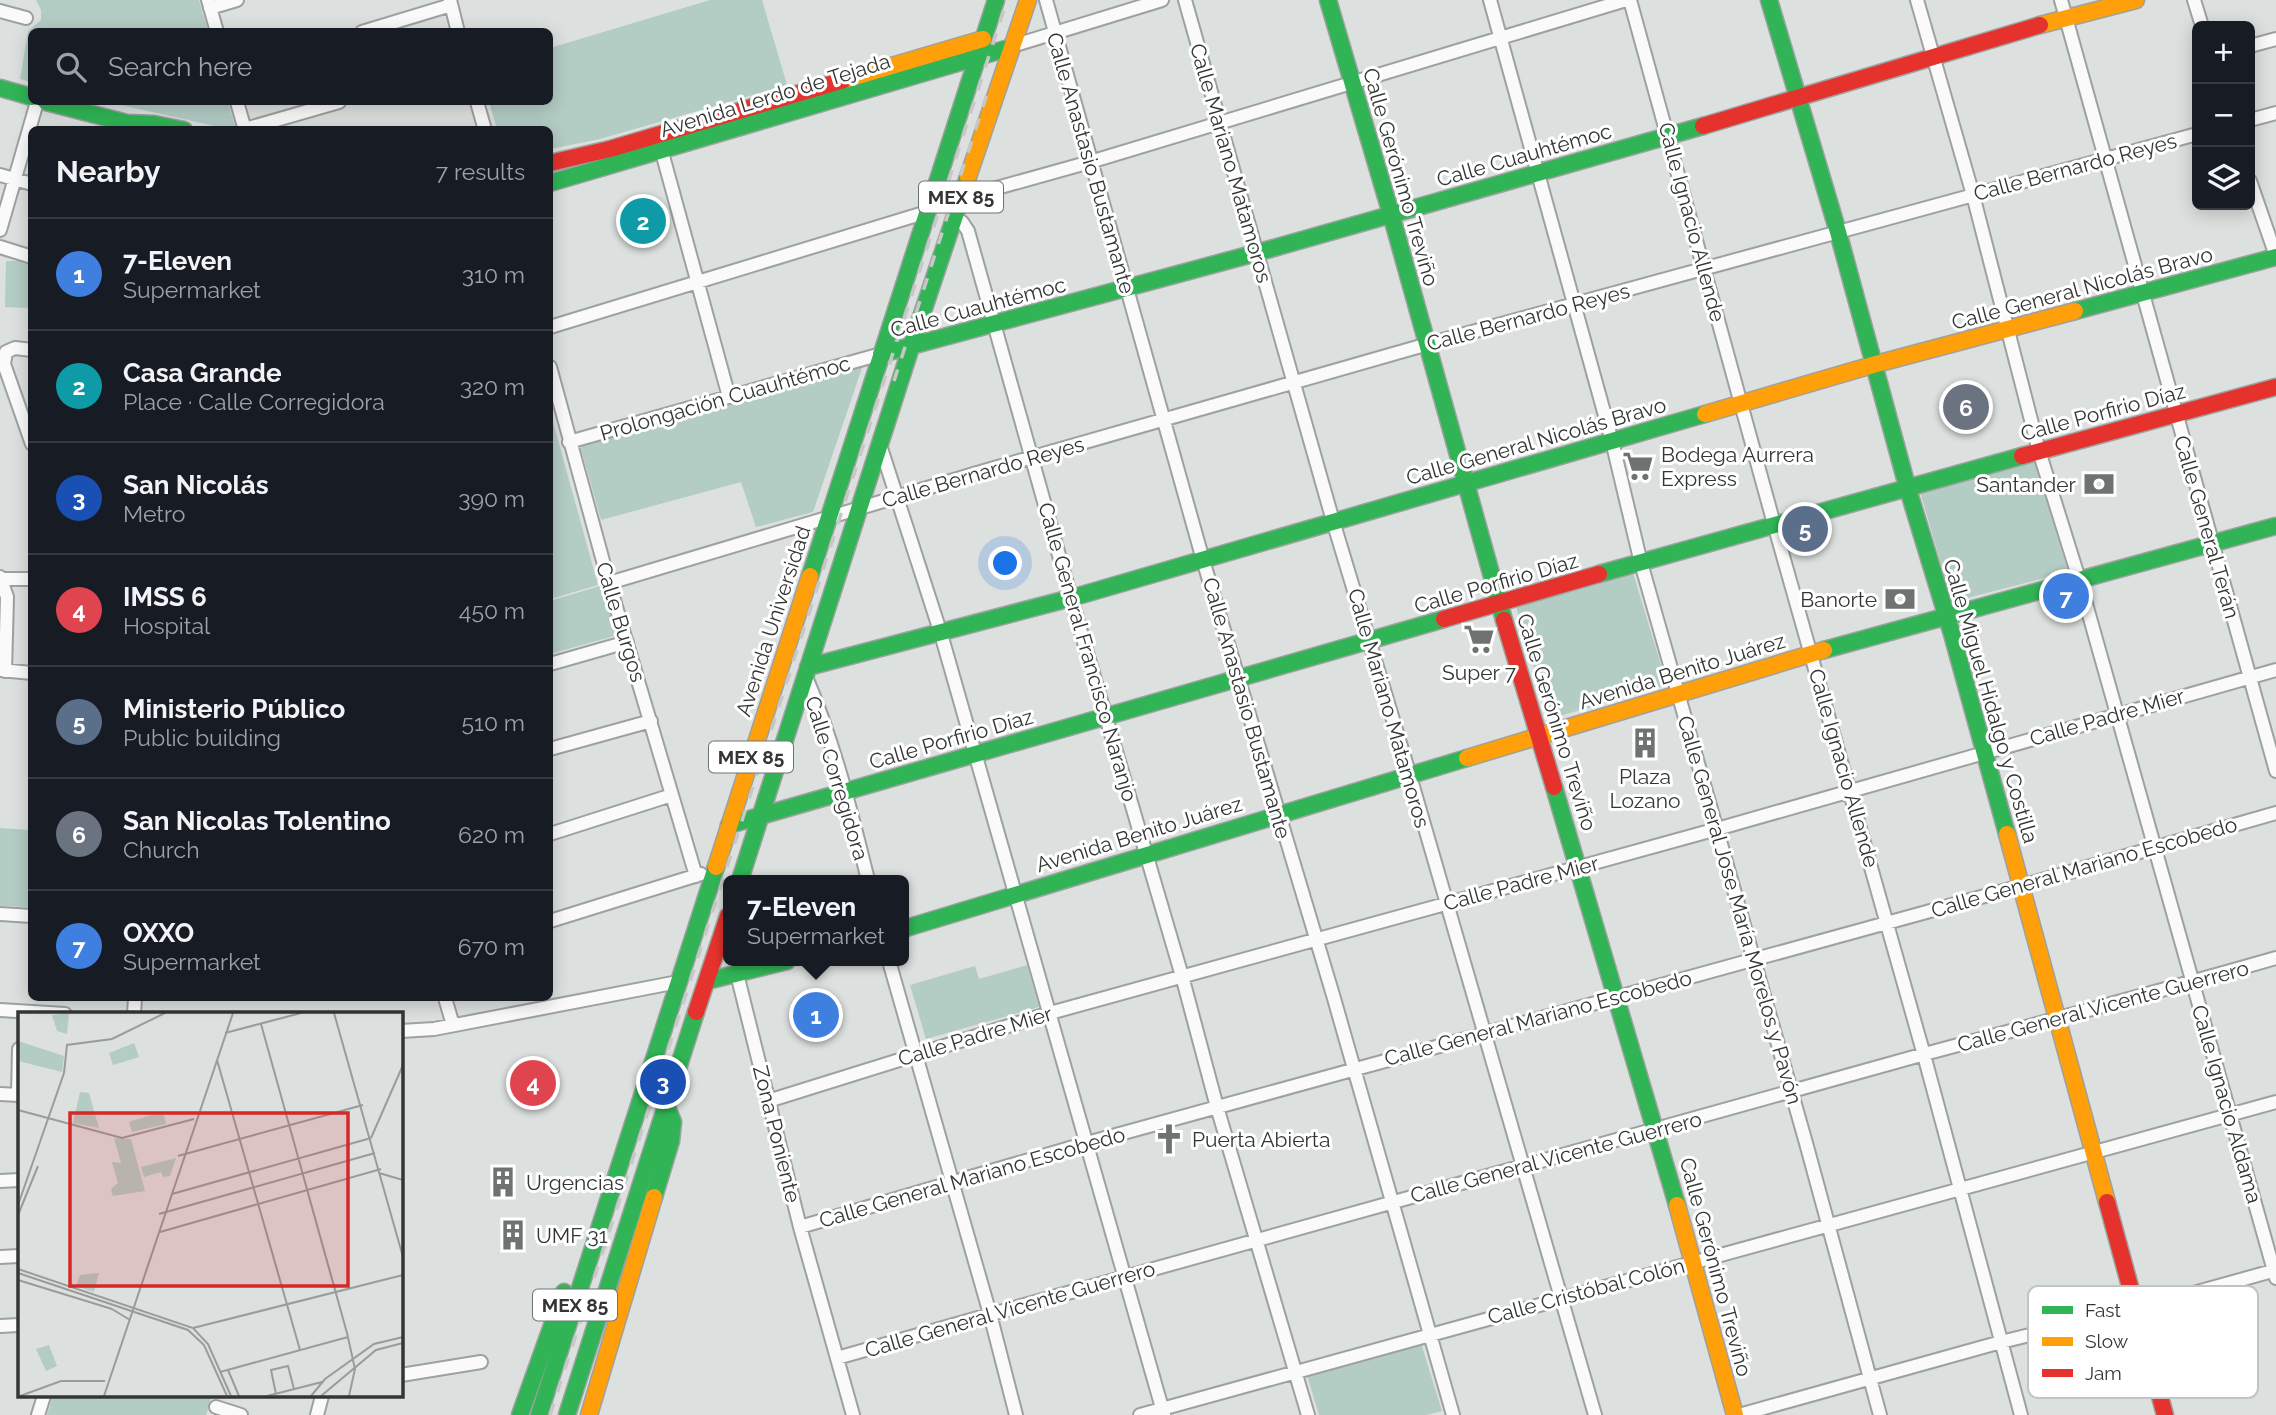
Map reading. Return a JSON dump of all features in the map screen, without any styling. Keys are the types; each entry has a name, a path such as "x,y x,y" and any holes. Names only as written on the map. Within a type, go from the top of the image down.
{"main road":[{"name":"Avenida Universidad","path":"539,1415 996,0"},
{"name":"MEX 85","path":"742,875 953,218 1028,0"},
{"name":"Calle Gerónimo Treviño","path":"1328,0 1391,214 1499,603 1618,998 1737,1415"},
{"name":"Calle Miguel Hidalgo y Costilla","path":"1769,0 1876,364 2130,1286"},
{"name":"Calle Cuauhtémoc","path":"881,354 1256,253 1668,136 1933,56 2136,0"},
{"name":"Avenida Lerdo de Tejada","path":"553,182 659,143 983,39"},
{"name":"Avenida Lerdo de Tejada","path":"553,162 659,143 1012,47"},
{"path":"0,88 28,96"},
{"path":"57,105 132,126 164,126"},
{"name":"Calle General Nicolás Bravo","path":"807,672 1876,364 2276,257"},
{"name":"Calle Porfirio Díaz","path":"729,825 1908,486 2276,387"},
{"name":"Avenida Benito Juárez","path":"909,927 1812,653 2276,526"},
{"name":"MEX 85","path":"567,1415 665,1104 723,934"},
{"path":"707,981 768,966"},
{"path":"589,1415 671,1141 673,1122 665,1104"},
{"path":"520,1415 592,1215 622,1161"},
{"name":"Calle Miguel Hidalgo y Costilla","path":"2160,1398 2165,1415"}],"street":[{"path":"216,28 209,4 237,0"},
{"name":"Calle Anastasio Bustamante","path":"1046,0 1203,560 1240,678 1453,1415"},
{"path":"1012,47 1162,0"},
{"name":"Calle Mariano Matamoros","path":"1185,0 1333,521 1410,776 1595,1415"},
{"name":"Calle General Jose María Morelos y Pavón","path":"1490,0 1612,441 1641,564 1880,1415"},
{"path":"960,198 1090,162 1628,0"},
{"name":"Calle Ignacio Allende","path":"1628,0 1924,1055 2021,1415"},
{"name":"Calle Ignacio Aldama","path":"1917,0 1973,195 2039,451 2079,579 2275,1273"},
{"name":"Calle General Terán","path":"2061,0 2276,771"},
{"path":"2194,0 2200,21"},
{"path":"374,28 450,3 457,28"},
{"path":"0,11 26,18"},
{"path":"2255,45 2276,39"},
{"path":"30,126 36,105"},
{"path":"238,105 244,126"},
{"path":"255,126 329,105"},
{"path":"477,105 481,126"},
{"path":"2255,119 2276,113"},
{"path":"0,230 28,132"},
{"name":"Calle Bernardo Reyes","path":"609,583 1427,344 2192,135"},
{"path":"659,143 729,397"},
{"path":"0,175 28,183"},
{"path":"2255,196 2276,257"},
{"path":"553,326 927,212"},
{"name":"Calle General Francisco Naranjo","path":"953,218 961,222 968,232 1071,598 1182,976 1217,1107 1308,1415"},
{"path":"0,247 28,256"},
{"path":"28,350 15,348 3,352 4,364 28,433"},
{"name":"Prolongación Cuauhtémoc","path":"569,442 881,354"},
{"name":"Calle Burgos","path":"553,379 609,583 696,876"},
{"path":"880,445 941,634 1164,1412"},
{"path":"28,579 0,578 7,597 2,671 28,673"},
{"path":"553,663 627,642"},
{"name":"Calle Padre Mier","path":"768,1101 1050,1013 1717,829 1982,751 2276,670"},
{"name":"Calle Corregidora","path":"807,672 846,792 867,875"},
{"path":"553,748 651,721"},
{"path":"553,833 672,795"},
{"name":"Calle General Mariano Escobedo","path":"800,1227 1354,1068 1618,998 2276,813"},
{"path":"553,919 714,869"},
{"path":"0,914 28,916"},
{"name":"Calle General Vicente Guerrero","path":"837,1358 1255,1238 2056,1021 2276,958"},
{"path":"891,966 990,1314 1016,1415"},
{"name":"Zona Poniente","path":"737,974 800,1227 853,1415"},
{"path":"402,1031 433,1029 678,982"},
{"path":"446,1001 453,1025"},
{"path":"0,1010 18,1013"},
{"path":"0,1094 18,1095"},
{"name":"Calle Cristóbal Colón","path":"1140,1415 1164,1412 1294,1372 1562,1297 2276,1102"},
{"path":"0,1181 18,1180"},
{"path":"0,1257 18,1256"},
{"path":"2225,1286 2275,1273"},
{"path":"0,1326 18,1325"},
{"path":"1737,1415 2028,1335"},
{"path":"402,1375 481,1362"},
{"path":"38,1415 43,1398"},
{"path":"317,1415 321,1398"},
{"path":"217,1406 241,1415"}],"green space":[{"path":"36,0 199,0 207,28 32,28 41,20 41,10"},
{"path":"710,0 762,0 787,85 600,139 553,148 553,126 496,126 490,105 553,105 553,47"},
{"path":"28,31 28,81 20,79"},
{"path":"120,105 229,105 235,126 215,126"},
{"path":"6,261 28,261 28,308 5,307"},
{"path":"863,365 813,512 756,527 741,482 601,520 580,445"},
{"path":"553,422 598,585 553,598"},
{"path":"2033,456 2068,572 1952,602 1919,488"},
{"path":"1633,573 1667,685 1549,719 1516,607"},
{"path":"600,586 616,630 614,636 553,653 553,600"},
{"path":"0,828 28,830 28,907 0,906"},
{"path":"1027,965 1039,1007 926,1039 910,985 975,966 979,979"},
{"path":"1421,1343 1442,1411 1426,1415 1319,1415 1307,1375"},
{"path":"52,1398 211,1398 206,1415 47,1415"}],"railway":[{"path":"724,875 1007,0"},
{"path":"894,381 987,94"},
{"path":"550,1415 723,879"}],"traffic: fast":[{"path":"810,576 996,0"},
{"path":"1328,0 1391,214 1504,620"},
{"path":"1769,0 1838,232 1907,486 1952,634 2007,834"},
{"path":"553,182 1012,47"},
{"path":"0,88 28,96"},
{"path":"58,105 127,123 164,126"},
{"path":"881,354 1256,253 1703,126"},
{"path":"742,875 968,177"},
{"path":"2075,311 2276,257"},
{"path":"808,667 1071,598 1705,414"},
{"path":"1599,574 2022,456"},
{"path":"1824,650 2276,526"},
{"path":"729,825 1444,619"},
{"path":"909,927 1467,758"},
{"path":"1554,787 1677,1205"},
{"path":"539,1415 716,867"},
{"path":"707,981 767,966"},
{"path":"567,1415 696,1012"},
{"path":"654,1197 671,1141 673,1122 667,1107"},
{"path":"520,1415 564,1292"}],"traffic: slow":[{"path":"968,177 1028,0"},
{"path":"2040,25 2136,0"},
{"path":"844,80 983,39"},
{"path":"1705,414 1876,364 2075,311"},
{"path":"716,867 810,576"},
{"path":"1467,758 1824,650"},
{"path":"2007,834 2107,1202"},
{"path":"589,1415 654,1197"},
{"path":"1677,1205 1735,1415"}],"traffic: jam":[{"path":"1703,126 2040,25"},
{"path":"553,162 610,149 844,80"},
{"path":"2022,456 2276,387"},
{"path":"1444,619 1599,574"},
{"path":"1504,620 1554,787"},
{"path":"696,1012 723,931"},
{"path":"2107,1202 2130,1286"},
{"path":"2160,1398 2165,1415"}],"place":[{"name":"Casa Grande","path":"643,221"},
{"name":"San Nicolas Tolentino","path":"1966,407"},
{"name":"Bodega Aurrera Express","path":"1638,466"},
{"name":"Santander","path":"2099,484"},
{"name":"Ministerio Público","path":"1805,529"},
{"name":"OXXO","path":"2066,596"},
{"name":"Banorte","path":"1900,599"},
{"name":"Super 7","path":"1479,639"},
{"name":"Plaza Lozano","path":"1645,743"},
{"name":"7-Eleven","path":"816,1015"},
{"name":"San Nicolás","path":"663,1082"},
{"name":"IMSS 6","path":"533,1083"},
{"name":"Puerta Abierta","path":"1169,1139"},
{"name":"Urgencias","path":"503,1182"},
{"name":"UMF 31","path":"513,1235"}]}
